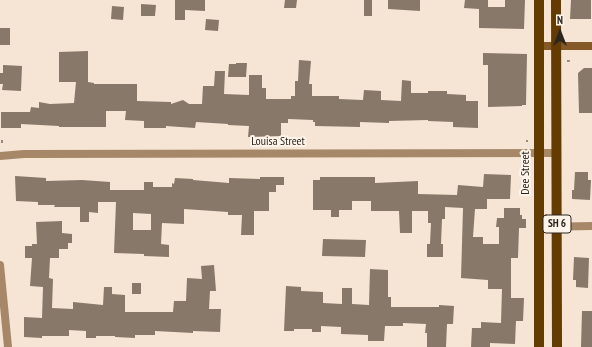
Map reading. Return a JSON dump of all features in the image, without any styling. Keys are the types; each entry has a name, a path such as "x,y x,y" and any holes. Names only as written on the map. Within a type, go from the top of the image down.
{"main road":[{"name":"Dee Street","path":"539,0 539,347"},
{"name":"SH 6","path":"556,0 557,347"},
{"path":"539,46 592,46"}],"street":[{"name":"Louisa Street","path":"0,156 24,154 556,154"},
{"path":"539,227 592,226"},
{"path":"0,265 8,347"}],"path":[{"path":"2,140 2,146"},
{"path":"525,168 528,165"}],"building":[{"path":"175,0 205,0 205,11 185,10 185,20 175,20"},
{"path":"285,0 297,0 296,8 284,8"},
{"path":"364,0 372,0 372,16 364,16"},
{"path":"388,0 420,0 420,11 388,9"},
{"path":"465,0 488,0 488,7 505,7 505,0 525,0 524,29 479,28 479,9 464,8"},
{"path":"571,0 591,0 591,19 570,19"},
{"path":"141,4 156,5 155,16 141,16"},
{"path":"112,6 124,7 123,20 111,19"},
{"path":"206,19 219,20 218,31 205,30"},
{"path":"0,28 10,28 10,45 0,45"},
{"path":"88,51 88,82 94,84 137,84 137,101 171,102 171,104 183,100 189,104 202,104 203,86 214,86 215,71 225,71 224,94 249,95 249,75 262,75 262,88 266,88 266,99 291,99 291,96 295,96 295,81 298,81 299,60 311,61 309,84 312,84 312,96 339,96 339,99 363,100 364,90 381,91 381,100 401,101 402,80 411,81 411,93 447,91 447,94 466,95 466,101 478,101 478,128 453,127 453,122 428,120 389,121 389,123 360,122 360,127 315,126 315,122 313,122 313,120 288,119 288,123 281,123 281,136 248,137 249,126 196,122 195,128 166,126 166,128 144,128 144,121 125,120 126,111 106,111 106,127 59,127 21,124 21,128 1,128 1,112 30,112 31,107 39,108 39,102 50,104 74,103 76,82 59,82 59,52"},
{"path":"483,53 527,54 526,105 488,107 488,65 483,65"},
{"path":"247,63 246,77 228,77 229,64"},
{"path":"3,65 22,66 21,91 2,90 3,84 0,84 0,73 3,73"},
{"path":"584,68 592,68 592,113 579,113 578,73"},
{"path":"575,172 588,172 588,180 591,180 590,200 572,199"},
{"path":"484,174 511,175 510,199 487,199 487,209 475,209 473,237 483,237 483,244 499,244 499,227 496,227 497,218 504,218 504,208 520,208 520,215 522,215 522,219 526,219 526,228 519,228 518,258 511,258 511,298 524,298 523,321 516,321 515,344 490,343 490,347 471,347 472,328 481,328 481,322 501,323 502,289 488,289 488,280 461,278 463,208 445,207 445,219 442,219 441,244 443,244 443,257 427,257 427,244 430,244 431,223 428,223 428,211 412,211 412,233 400,233 399,211 371,211 371,201 352,201 352,210 339,210 339,217 331,217 331,210 313,210 313,180 320,180 320,177 375,177 375,183 418,181 418,194 457,195 458,185 483,187"},
{"path":"15,176 46,178 46,181 82,180 110,182 110,190 144,190 144,182 153,182 153,187 172,187 172,183 174,184 175,178 229,183 229,178 260,179 260,177 284,177 284,185 276,185 276,192 269,192 269,211 254,211 254,235 241,235 242,215 228,215 228,212 184,209 184,224 162,223 161,244 169,245 169,257 114,253 116,202 98,202 98,213 89,212 89,222 80,222 80,207 54,207 55,205 38,205 38,202 16,201","holes":["133,213 151,214 151,230 133,230"]},
{"path":"62,221 62,233 72,234 72,243 68,243 68,249 59,249 59,258 50,258 49,278 53,279 52,308 73,309 73,302 103,305 104,287 112,287 112,294 125,295 125,312 173,312 174,301 186,301 187,278 202,279 201,266 214,265 216,291 210,291 209,309 221,309 220,332 193,331 193,333 155,331 155,335 135,335 135,338 96,336 96,338 86,338 86,331 69,330 69,336 42,336 42,338 24,337 24,317 42,318 43,287 30,286 32,258 25,258 25,246 37,244 36,222"},
{"path":"323,239 366,240 365,257 322,256"},
{"path":"574,257 589,258 588,288 576,287 576,280 573,280"},
{"path":"370,269 388,270 388,297 391,297 391,307 439,307 439,305 454,306 453,324 447,324 446,347 427,347 427,333 425,333 426,324 403,323 403,326 385,326 384,341 368,341 368,335 341,334 341,327 321,326 321,332 312,332 312,329 294,329 294,331 284,331 286,286 301,287 301,291 323,292 323,303 342,304 342,288 352,288 352,304 369,305"},
{"path":"132,283 141,283 141,294 132,294"},
{"path":"582,311 592,311 592,347 581,347"}]}
